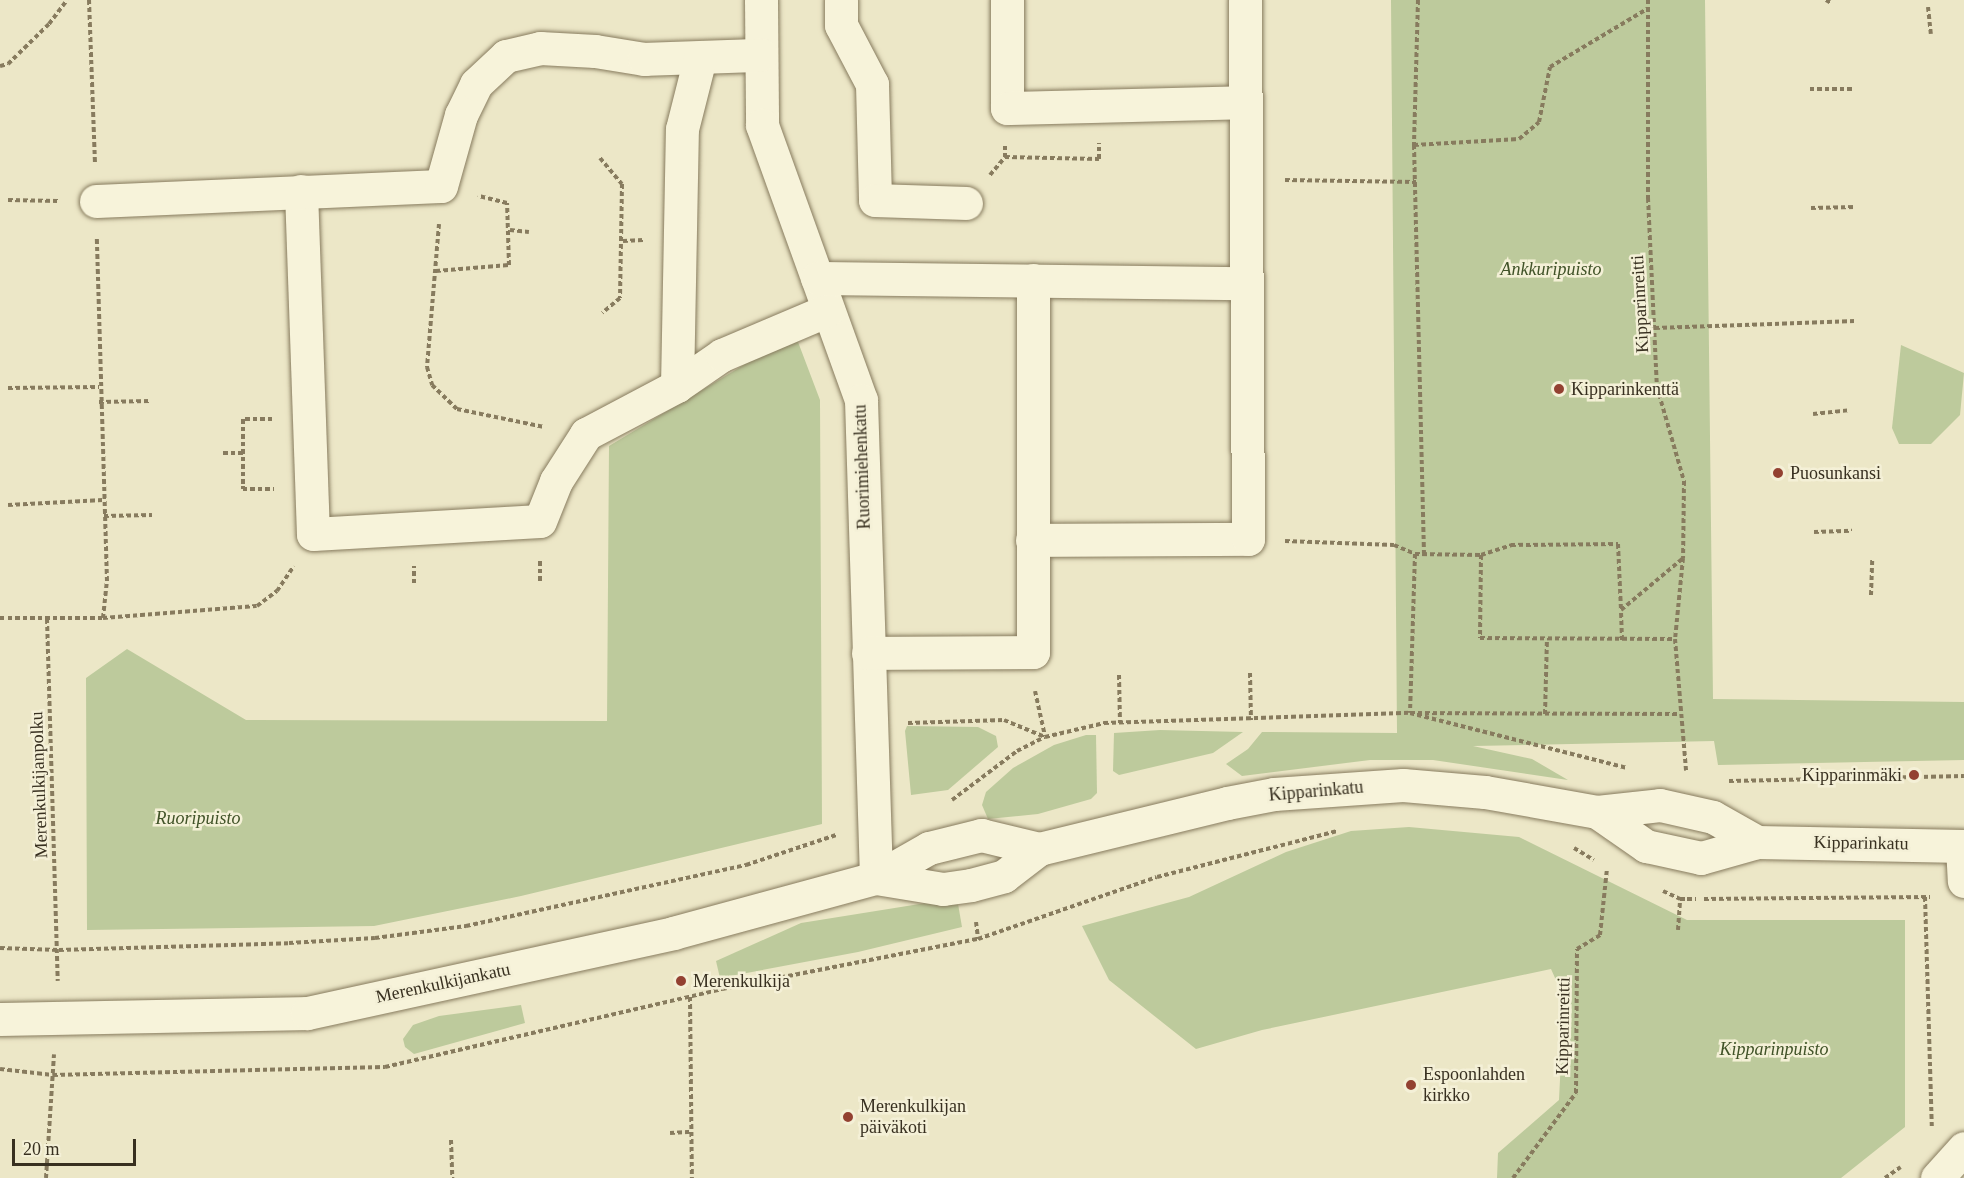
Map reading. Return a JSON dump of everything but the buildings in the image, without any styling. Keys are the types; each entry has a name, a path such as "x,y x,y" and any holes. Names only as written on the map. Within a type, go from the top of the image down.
{"street":[{"name":"Ruorimiehenkatu","path":"761,0 762,125 861,400 872,824 876,878"},
{"path":"841,0 841,25 872,84 875,200 966,202"},
{"path":"1007,0 1007,108 1246,102"},
{"path":"1032,540 1248,539 1245,0"},
{"path":"96,201 441,186 461,115 476,84 506,56 540,48 595,51 644,59 761,55"},
{"path":"677,386 682,129 700,58"},
{"path":"301,191 313,534 540,522 556,481 586,434 677,386 722,356 828,310"},
{"path":"817,278 1247,283"},
{"path":"868,653 1033,652 1033,280"},
{"name":"Kipparinkatu","path":"876,878 943,890 970,885 1004,876 1039,849 1227,803 1336,788 1427,787 1597,812 1659,805 1713,817 1757,842"},
{"name":"Kipparinkatu","path":"1597,812 1646,846 1701,858 1757,842 1963,846"},
{"name":"Kipparinkatu","path":"876,878 929,848 981,836 1039,849"},
{"path":"1963,846 1964,881"},
{"name":"Merenkulkijankatu","path":"0,1019 307,1013 673,933 876,878"},
{"path":"1937,1178 1964,1148"}],"path":[{"path":"0,66 8,64 49,24 67,0"},
{"path":"89,0 96,201 99,402 107,581 103,618"},
{"path":"1418,0 1414,145 1424,554"},
{"name":"Kipparinreitti","path":"1648,0 1647,198 1657,387 1684,481 1683,558 1676,639 1680,714 1688,782"},
{"path":"1826,0 1831,3"},
{"path":"1928,7 1931,34"},
{"path":"1414,145 1519,139 1539,122 1550,66 1647,9"},
{"path":"1810,89 1854,89"},
{"path":"987,178 1005,157 1005,142"},
{"path":"1005,157 1099,159"},
{"path":"600,158 622,184 620,298 602,313"},
{"path":"1247,179 1416,182"},
{"path":"441,186 427,367 432,385 442,399 457,409 488,417 586,434"},
{"path":"436,271 509,265 510,230 507,203 484,197"},
{"path":"8,200 96,201"},
{"path":"1811,208 1855,207"},
{"path":"510,230 529,232"},
{"path":"1655,328 1855,321"},
{"path":"8,388 99,387"},
{"path":"99,402 150,401"},
{"path":"1813,414 1850,410"},
{"path":"309,418 243,419 243,489 311,489"},
{"path":"223,453 243,453"},
{"path":"8,505 103,500"},
{"path":"104,516 152,515"},
{"path":"1814,532 1852,531"},
{"path":"0,618 103,618 257,606 277,591 313,534"},
{"path":"1248,539 1394,545 1415,554 1481,555 1511,545 1618,544 1622,640"},
{"path":"1410,713 1415,554"},
{"path":"1481,555 1480,638 1676,639"},
{"path":"1621,610 1683,558"},
{"path":"1871,595 1872,558"},
{"name":"Merenkulkijanpolku","path":"46,619 59,950"},
{"path":"1545,714 1547,639"},
{"path":"1033,652 1034,688 1045,737"},
{"path":"1250,673 1251,720"},
{"path":"1119,675 1120,723"},
{"path":"1410,713 1631,769"},
{"path":"943,803 954,800 1017,751 1045,737 1120,723 1410,713 1680,714"},
{"path":"896,723 1004,720 1045,737"},
{"path":"1722,781 1964,776"},
{"path":"0,948 59,950 375,938 466,926 746,865 872,824"},
{"path":"0,1069 53,1075 385,1066 690,997 978,939 1156,877 1340,830"},
{"path":"1564,845 1575,849"},
{"name":"Kipparinreitti","path":"1513,1178 1576,1093 1577,949 1600,935 1607,868"},
{"path":"1690,899 1925,897 1929,1136"},
{"path":"1678,930 1680,899"},
{"path":"690,997 692,1178"},
{"path":"46,1178 53,1075"},
{"path":"670,1133 692,1132"},
{"path":"451,1140 452,1178"},
{"path":"1885,1178 1904,1164"}],"green space":[{"name":"Ankkuripuisto","path":"1391,0 1705,0 1713,699 1964,702 1964,760 1718,765 1714,741 1473,746 1532,759 1568,780 1433,760 1370,760 1242,776 1226,764 1248,749 1262,732 1397,733"},
{"name":"Ruoripuisto","path":"795,334 820,400 822,824 521,896 374,926 87,930 86,678 127,649 246,720 607,721 609,446"},
{"path":"1901,345 1964,373 1960,415 1931,444 1899,444 1892,428"},
{"path":"907,726 978,727 996,736 998,747 948,790 911,795 905,731"},
{"path":"1160,730 1243,732 1213,753 1119,775 1113,771 1114,733"},
{"path":"1086,735 1096,735 1097,793 1091,799 1038,814 988,819 982,805 986,792 1013,768 1054,745"},
{"name":"Kipparinpuisto","path":"1409,827 1519,837 1687,920 1905,920 1905,1127 1841,1178 1497,1178 1498,1153 1559,1100 1564,998 1551,969 1262,1030 1196,1049 1109,980 1082,926 1189,897 1286,852 1351,831"},
{"path":"957,898 962,927 858,952 720,978 716,961 801,923"},
{"path":"521,1005 525,1023 414,1054 405,1047 403,1039 413,1025 439,1016"}],"place":[{"name":"Kipparinkenttä","path":"1559,389"},
{"name":"Puosunkansi","path":"1778,473"},
{"name":"Kipparinmäki","path":"1914,775"},
{"name":"Merenkulkija","path":"681,981"},
{"name":"Espoonlahden kirkko","path":"1411,1085"},
{"name":"Merenkulkijan päiväkoti","path":"848,1117"}]}
